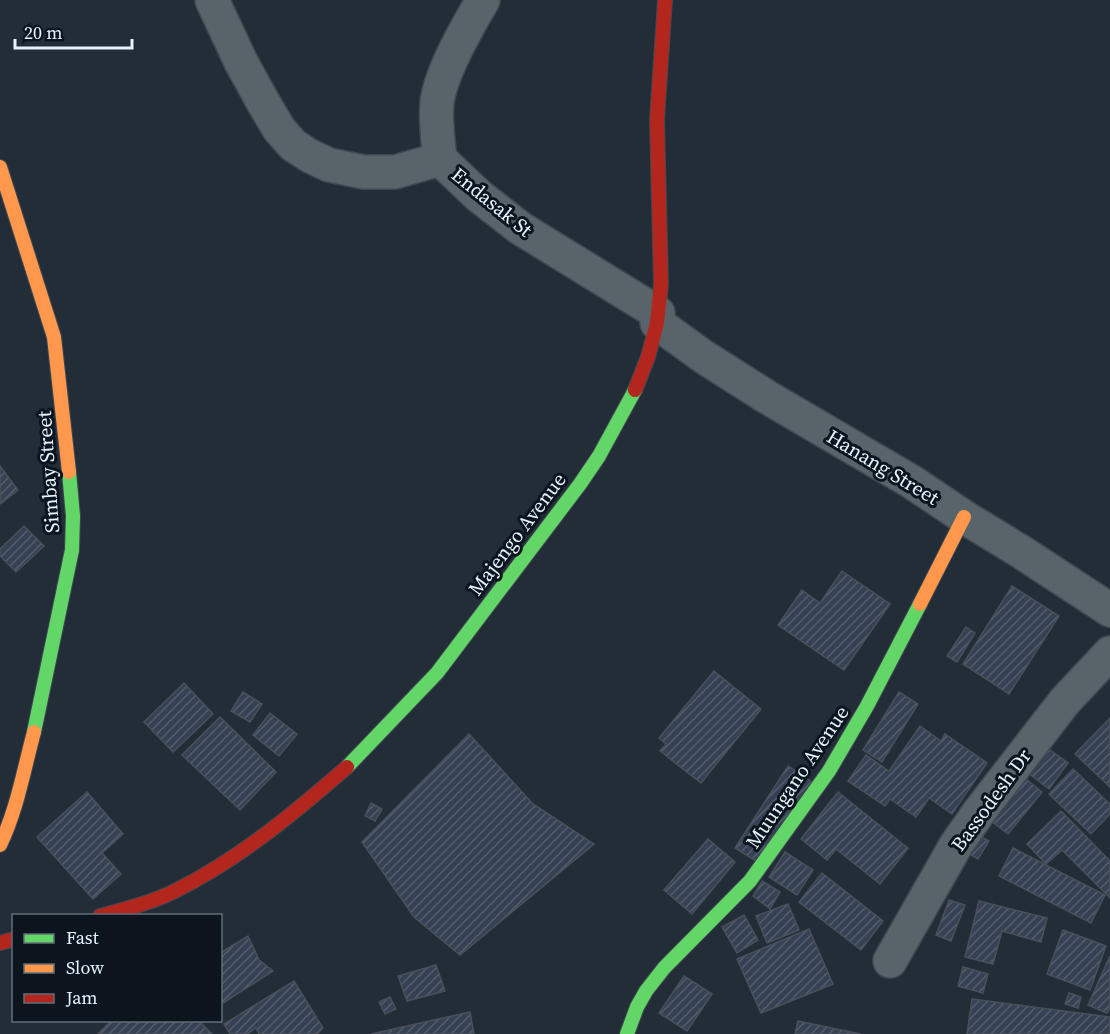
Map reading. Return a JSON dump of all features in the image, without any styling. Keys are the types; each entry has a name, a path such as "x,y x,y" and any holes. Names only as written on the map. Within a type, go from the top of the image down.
{"street":[{"path":"212,0 241,62 279,129 293,145 329,165 364,172 394,172 440,159"},
{"name":"Endasak St","path":"483,0 445,72 440,90 437,120 440,159 479,196 520,228 658,318"},
{"name":"Majengo Avenue","path":"104,914 135,906 173,892 236,857 296,812 348,766 436,673 590,470 636,388 648,357 658,318 661,284 657,120 664,0"},
{"name":"Simbay Street","path":"0,167 54,337 73,516 72,550 39,710 21,783 0,845"},
{"name":"Hanang Street","path":"658,318 766,397 912,482 1110,610"},
{"name":"Muungano Avenue","path":"627,1034 637,1007 652,983 750,881 829,771 867,706 963,517"},
{"name":"Bassodesh Dr","path":"890,961 956,845 979,812 1065,701 1110,653"}],"building":[{"path":"0,466 18,490 0,504"},
{"path":"24,526 44,546 16,572 0,556 0,549"},
{"path":"842,571 890,604 844,670 778,625 802,590 820,603"},
{"path":"1012,586 1059,616 1009,694 963,664"},
{"path":"966,627 975,633 957,662 947,656"},
{"path":"714,671 761,709 701,783 660,751 666,744 659,738"},
{"path":"184,683 213,714 173,752 144,722"},
{"path":"243,692 262,704 250,722 231,711"},
{"path":"899,692 918,704 882,762 863,750"},
{"path":"270,713 297,734 279,756 253,735"},
{"path":"220,717 276,772 240,810 182,755"},
{"path":"1110,718 1110,787 1075,754"},
{"path":"920,726 941,741 945,734 987,763 952,814 929,798 916,817 890,799 885,806 848,781 866,755 889,771"},
{"path":"469,734 533,804 594,844 460,955 414,917 362,842"},
{"path":"1046,747 1068,763 1049,789 1027,772"},
{"path":"788,766 812,782 759,863 735,848"},
{"path":"1073,769 1110,804 1110,814 1091,834 1049,794"},
{"path":"1020,774 1042,792 1008,834 986,817"},
{"path":"87,792 123,834 102,853 121,874 93,899 37,837"},
{"path":"838,792 908,848 880,884 836,849 827,860 801,839"},
{"path":"371,803 382,809 375,821 365,816"},
{"path":"1061,811 1110,861 1110,898 1062,850 1046,864 1027,844"},
{"path":"973,832 989,841 978,859 963,850"},
{"path":"708,839 735,862 692,914 664,890"},
{"path":"1013,848 1105,895 1091,923 999,876"},
{"path":"785,852 813,870 797,895 769,877"},
{"path":"822,873 883,921 861,950 799,902"},
{"path":"762,881 780,892 770,909 753,896"},
{"path":"949,900 965,905 951,941 936,935"},
{"path":"979,901 1047,918 1041,942 1002,931 993,964 965,957"},
{"path":"788,904 799,930 767,943 756,916"},
{"path":"744,915 758,940 737,953 722,927"},
{"path":"809,929 833,984 761,1013 737,959"},
{"path":"1063,930 1106,946 1090,990 1047,974"},
{"path":"248,936 259,960 273,971 222,1004 222,952"},
{"path":"1110,956 1110,1008 1107,1013 1088,1005"},
{"path":"436,965 445,991 407,1001 398,976"},
{"path":"963,967 988,974 983,993 958,986"},
{"path":"684,976 712,994 687,1031 659,1013"},
{"path":"294,981 323,1028 317,1034 259,1034 256,1028 247,1034 230,1034 224,1024"},
{"path":"1069,993 1081,997 1078,1008 1065,1004"},
{"path":"390,997 396,1009 385,1014 379,1002"},
{"path":"972,999 1110,1017 1110,1034 967,1034"},
{"path":"470,1012 474,1034 371,1034"},
{"path":"798,1021 861,1034 795,1034"},
{"path":"110,1022 200,1022 212,1034 98,1034"}],"traffic: fast":[{"path":"347,767 437,673 580,484 599,456 635,390"},
{"path":"34,732 72,550 73,516 69,472"},
{"path":"627,1034 646,991 664,968 750,881 829,771 867,706 920,604"}],"traffic: slow":[{"path":"0,167 54,337 69,472"},
{"path":"920,604 964,517"},
{"path":"0,845 16,804 34,732"}],"traffic: jam":[{"path":"635,390 648,357 657,323 661,284 657,120 665,0"},
{"path":"107,914 166,895 222,864 286,819 347,767"},
{"path":"0,943 12,940"}]}
